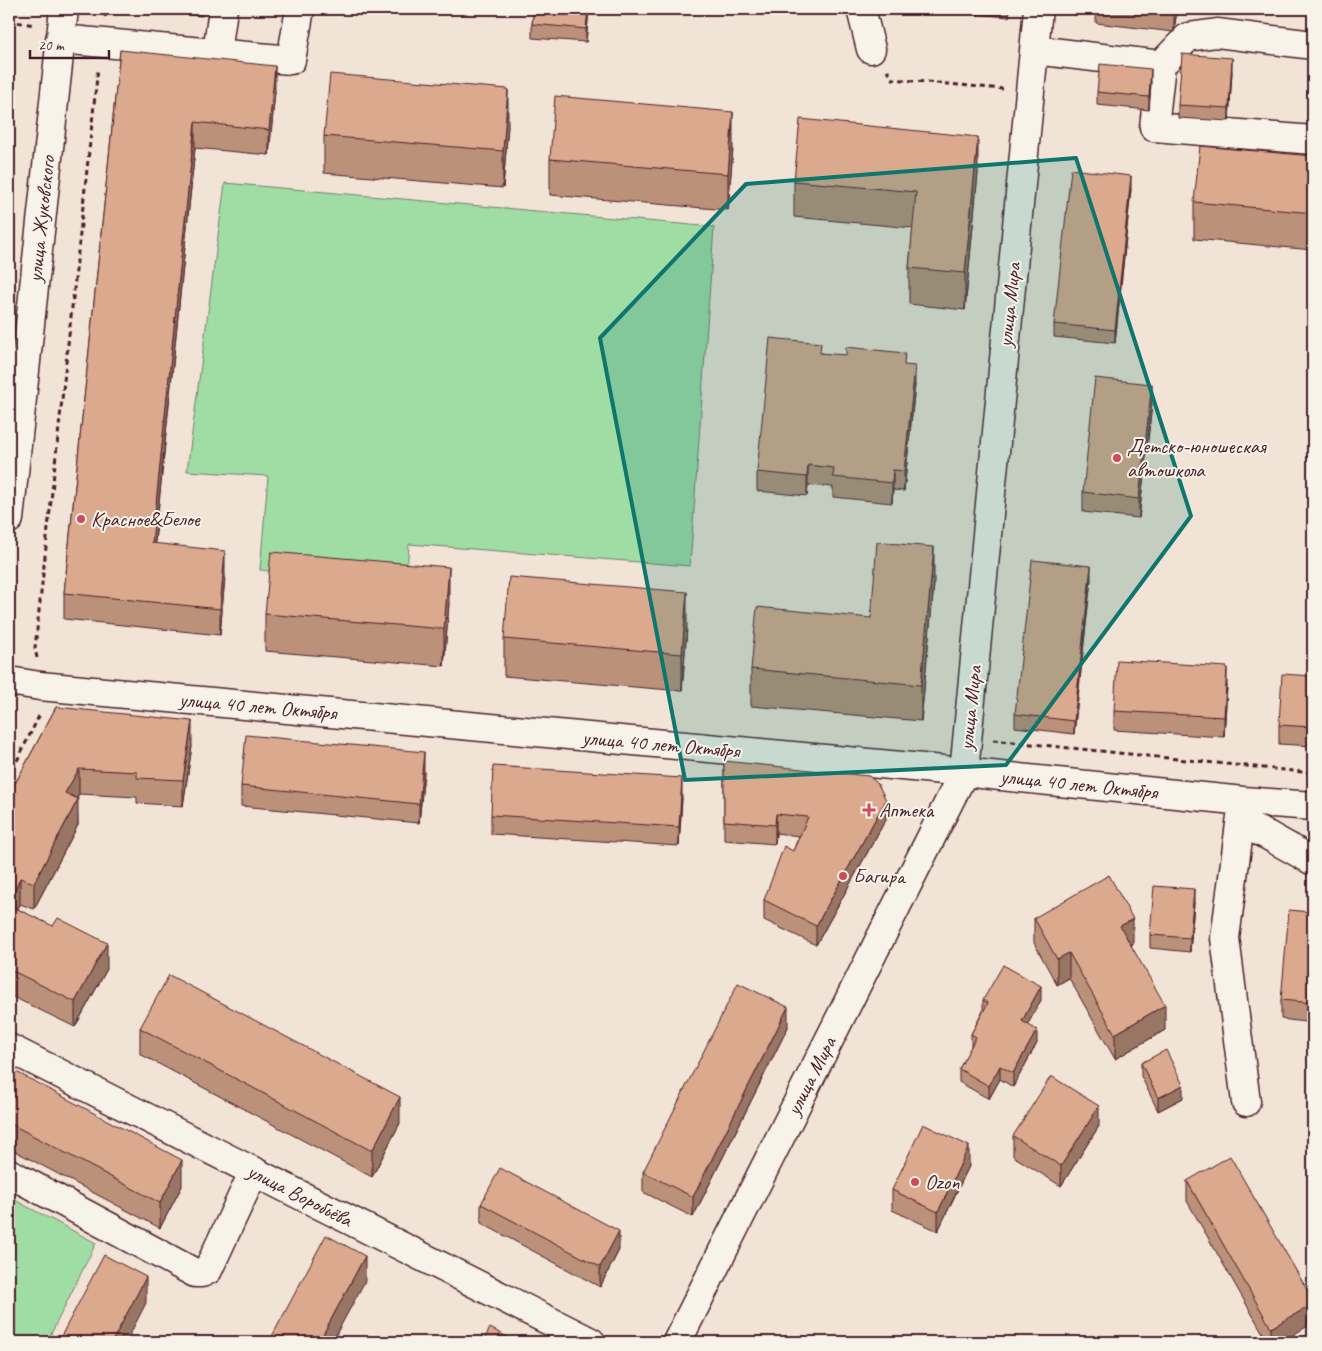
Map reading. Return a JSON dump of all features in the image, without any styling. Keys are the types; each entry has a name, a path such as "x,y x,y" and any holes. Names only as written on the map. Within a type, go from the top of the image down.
{"street":[{"name":"улица Жуковского","path":"9,519 64,9"},
{"path":"218,53 223,9"},
{"path":"60,40 291,60 300,9"},
{"path":"861,9 871,49"},
{"name":"улица Мира","path":"677,1342 964,772 1038,9"},
{"path":"1313,45 1216,33 1188,37 1161,64 1154,127 1313,140"},
{"path":"1035,50 1161,64"},
{"name":"улица 40 лет Октября","path":"9,681 40,686 964,772 1241,812 1313,806"},
{"path":"1241,812 1267,835 1313,862"},
{"path":"1241,812 1225,938 1246,1102"},
{"name":"улица Воробьёва","path":"9,1048 591,1342"},
{"path":"9,1173 194,1273 202,1273 208,1270 254,1171"}],"path":[{"path":"9,777 38,716 40,686 35,648 106,9"},
{"path":"871,49 893,79 1031,91"},
{"path":"967,737 1313,773"}],"highlighted area":[{"path":"1076,158 1191,516 1006,765 685,780 600,338 746,184"}],"green space":[{"path":"225,183 714,227 690,566 409,544 406,584 260,570 268,476 187,471"},
{"path":"9,1197 96,1243 47,1342 9,1342"}],"building":[{"path":"534,9 588,9 586,29 532,24"},
{"path":"1144,9 1175,9 1174,12"},
{"path":"120,50 275,66 269,130 195,122 152,543 225,551 220,609 64,593"},
{"path":"1182,54 1232,58 1229,108 1178,105"},
{"path":"1100,64 1151,69 1149,97 1097,92"},
{"path":"330,74 508,89 503,151 324,136"},
{"path":"555,96 733,112 728,174 550,159"},
{"path":"800,119 978,137 965,273 909,268 916,192 794,181"},
{"path":"1200,146 1313,156 1313,213 1194,202"},
{"path":"1071,169 1131,176 1115,330 1054,324"},
{"path":"770,338 821,343 820,353 846,355 846,347 905,353 904,365 915,366 904,471 893,470 892,483 833,477 834,468 808,465 807,477 757,472"},
{"name":"Детско-юношеская автошкола","path":"1095,378 1152,384 1139,499 1083,492"},
{"path":"877,542 934,547 921,685 751,669 757,607 871,618"},
{"path":"271,552 449,567 444,629 265,614"},
{"path":"1032,560 1091,566 1074,721 1015,714"},
{"path":"509,577 687,592 682,654 504,639"},
{"path":"1117,660 1227,667 1224,717 1114,711"},
{"path":"1282,674 1313,676 1313,727 1279,725"},
{"path":"56,707 192,721 183,780 137,778 137,772 79,769 65,793 78,799 34,883 20,878 9,905 9,795"},
{"path":"246,735 424,752 419,804 241,786"},
{"path":"724,761 869,776 878,784 886,800 816,926 764,900 784,846 793,851 808,817 776,814 775,825 724,821"},
{"path":"493,766 682,778 679,827 491,815"},
{"path":"1109,875 1133,919 1120,926 1165,1005 1115,1034 1069,953 1057,959 1034,918"},
{"path":"1154,886 1194,889 1190,938 1150,935"},
{"path":"1312,899 1313,1003 1281,1000 1289,910 1311,912"},
{"path":"9,905 53,926 58,918 107,943 75,1002 9,969"},
{"path":"1003,965 1041,986 1022,1021 1037,1030 1013,1073 1000,1066 989,1086 959,1069 976,1037 971,1034 988,1003 983,1000"},
{"path":"169,975 400,1097 372,1151 140,1028"},
{"path":"738,983 788,1007 693,1197 643,1172"},
{"path":"1166,1050 1183,1085 1158,1098 1141,1063"},
{"path":"9,1068 182,1160 160,1203 9,1123"},
{"path":"1051,1076 1099,1106 1061,1166 1013,1136"},
{"path":"923,1124 969,1146 938,1212 892,1190"},
{"path":"1230,1156 1313,1300 1313,1304 1271,1328 1187,1181"},
{"path":"500,1168 619,1231 600,1267 481,1204"},
{"path":"326,1235 365,1256 319,1342 269,1342"},
{"path":"104,1255 146,1277 112,1342 58,1342"},
{"path":"490,1328 517,1342 483,1342"}],"place":[{"name":"Детско-юношеская автошкола","path":"1117,458"},
{"name":"Красное&Белое","path":"81,519"},
{"name":"Аптека","path":"869,810"},
{"name":"Багира","path":"843,876"},
{"name":"Ozon","path":"915,1182"}]}
